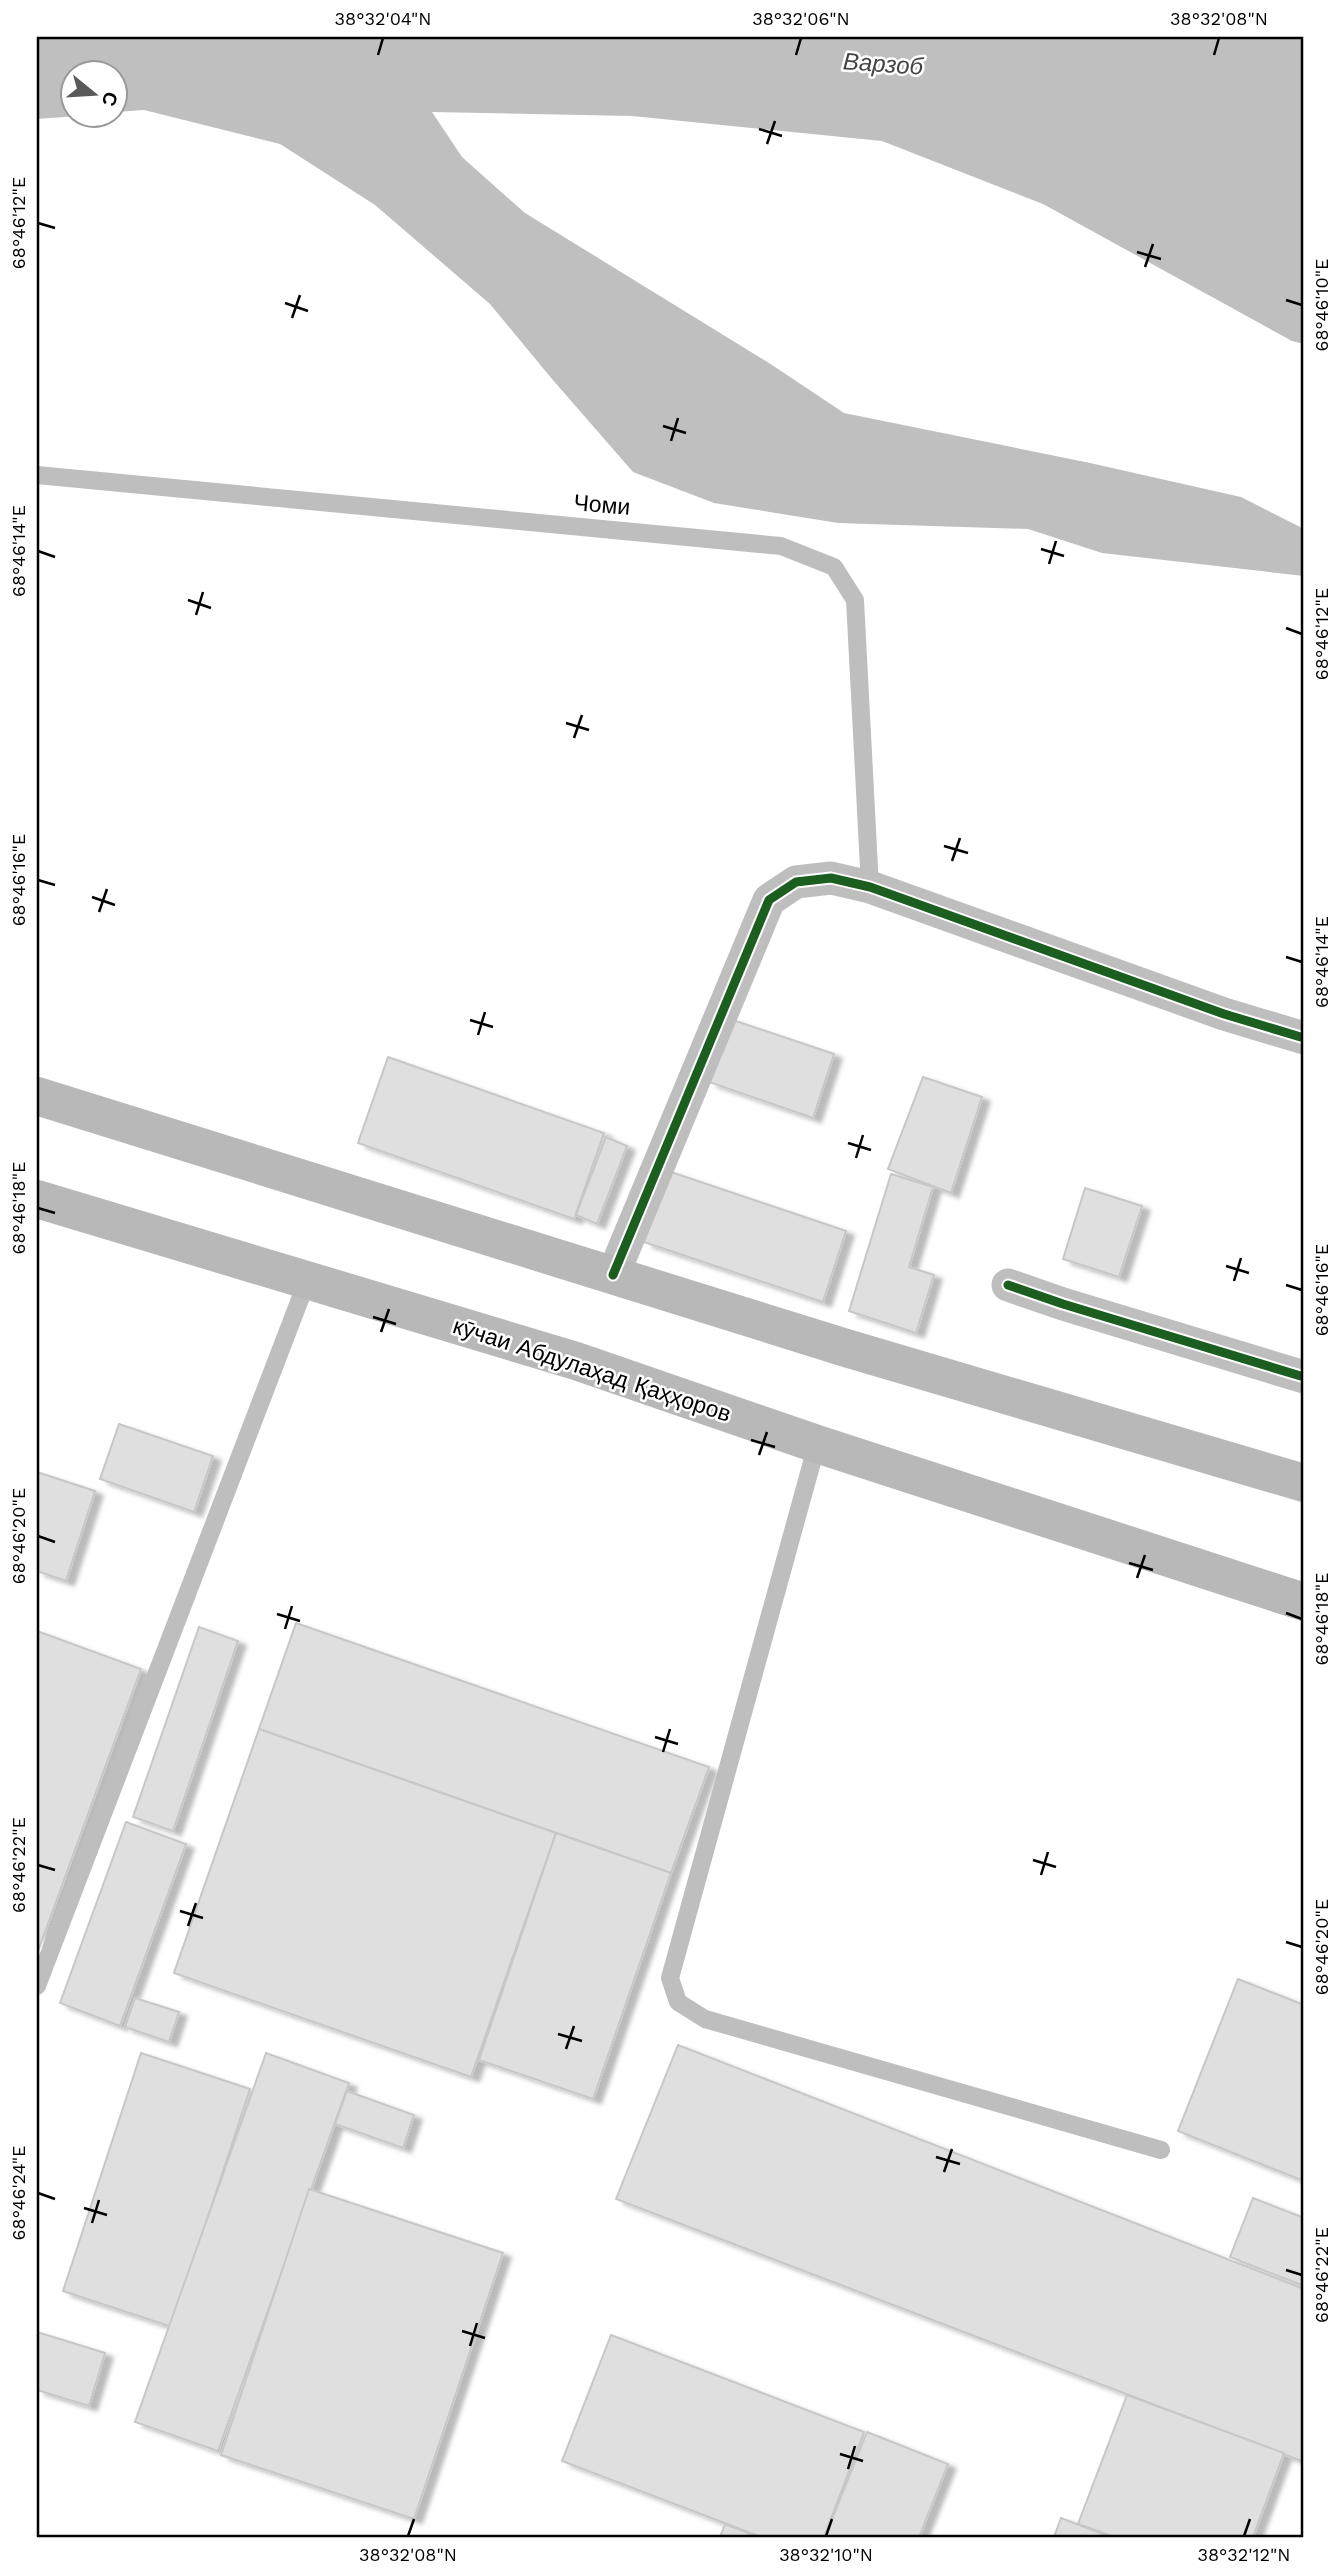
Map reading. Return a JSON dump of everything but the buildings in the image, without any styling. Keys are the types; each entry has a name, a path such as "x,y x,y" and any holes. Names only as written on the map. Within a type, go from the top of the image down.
{"main road":[{"path":"37,1096 846,1348 1304,1483"},
{"name":"кӯчаи Абдулаҳад Қаҳҳоров","path":"37,1199 576,1361 817,1444 1304,1602"}],"street":[{"path":"613,1275 769,900 796,882 831,878 870,887 1224,1014 1304,1038"},
{"path":"1008,1285 1304,1377"}],"lane":[{"name":"Чоми","path":"37,475 781,546 834,567 855,600 870,887"},
{"path":"37,1986 307,1281"},
{"path":"817,1444 670,1978 678,2002 705,2019 1161,2150"}],"water":[{"name":"Варзоб","path":"37,37 1304,37 1304,344 1292,341 1043,204 882,141 632,116 432,112 462,157 525,213 769,363 844,413 1241,497 1304,529 1304,576 1102,553 1028,529 838,523 714,503 633,472 490,304 375,205 280,144 144,110 130,111 130,60 60,60 60,117 37,119"}],"cycle path":[{"path":"613,1275 769,900 796,882 831,878 870,887 1224,1014 1304,1038"},
{"path":"1008,1285 1304,1377"}]}
